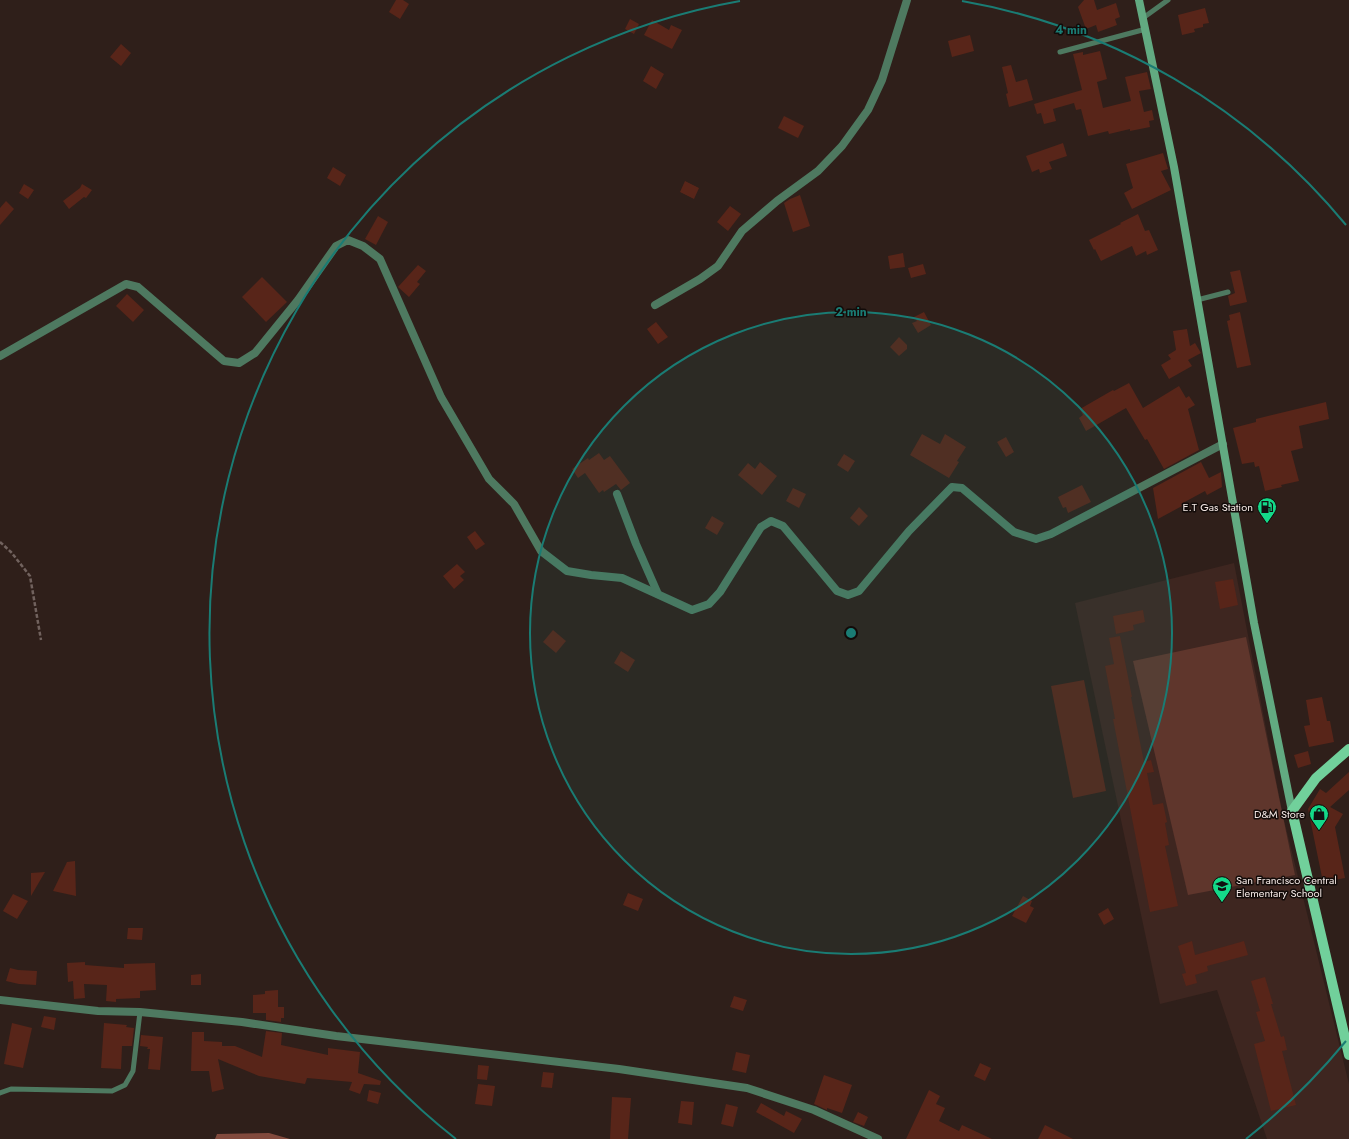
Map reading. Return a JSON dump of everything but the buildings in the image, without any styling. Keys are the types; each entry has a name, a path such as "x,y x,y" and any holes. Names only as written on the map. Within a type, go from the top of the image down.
{"main road":[{"path":"1139,0 1174,167 1254,623 1292,811 1349,1055"},
{"path":"1292,811 1316,778 1349,749"}],"street":[{"path":"655,305 718,266 742,231 778,201 818,171 842,146 868,110 882,80 907,0"},
{"path":"0,356 126,284 138,287 224,361 239,363 255,353 298,300 336,246 348,240 363,246 380,259 441,397 488,479 514,504 541,551 567,571 592,576 622,578 692,610 709,604 720,592 761,527 771,521 783,526 837,591 848,595 859,591 909,531 952,488 962,488 1014,532 1036,539 1050,534 1223,444"},
{"path":"617,494 636,544 658,594"},
{"path":"0,1000 98,1011 140,1012 242,1022 336,1036 620,1069 747,1088 814,1110 878,1139"}],"lane":[{"path":"1143,18 1168,0"},
{"path":"1060,52 1146,29"},
{"path":"1197,300 1228,292"},
{"path":"0,1093 11,1089 112,1091 125,1085 132,1071 140,1012"}],"path":[{"path":"0,542 30,576 41,640"}],"shaded area":[{"name":"San Francisco Central Elementary School","path":"1234,563 1283,816 1349,1084 1349,1139 1267,1139 1217,990 1160,1004 1075,603"},
{"path":"1246,637 1295,875 1188,895 1133,661"},
{"path":"269,1133 290,1139 215,1139 217,1134"}],"place":[{"name":"E.T Gas Station","path":"1267,524"},
{"name":"D&M Store","path":"1319,831"},
{"name":"San Francisco Central Elementary School","path":"1222,903"}]}
